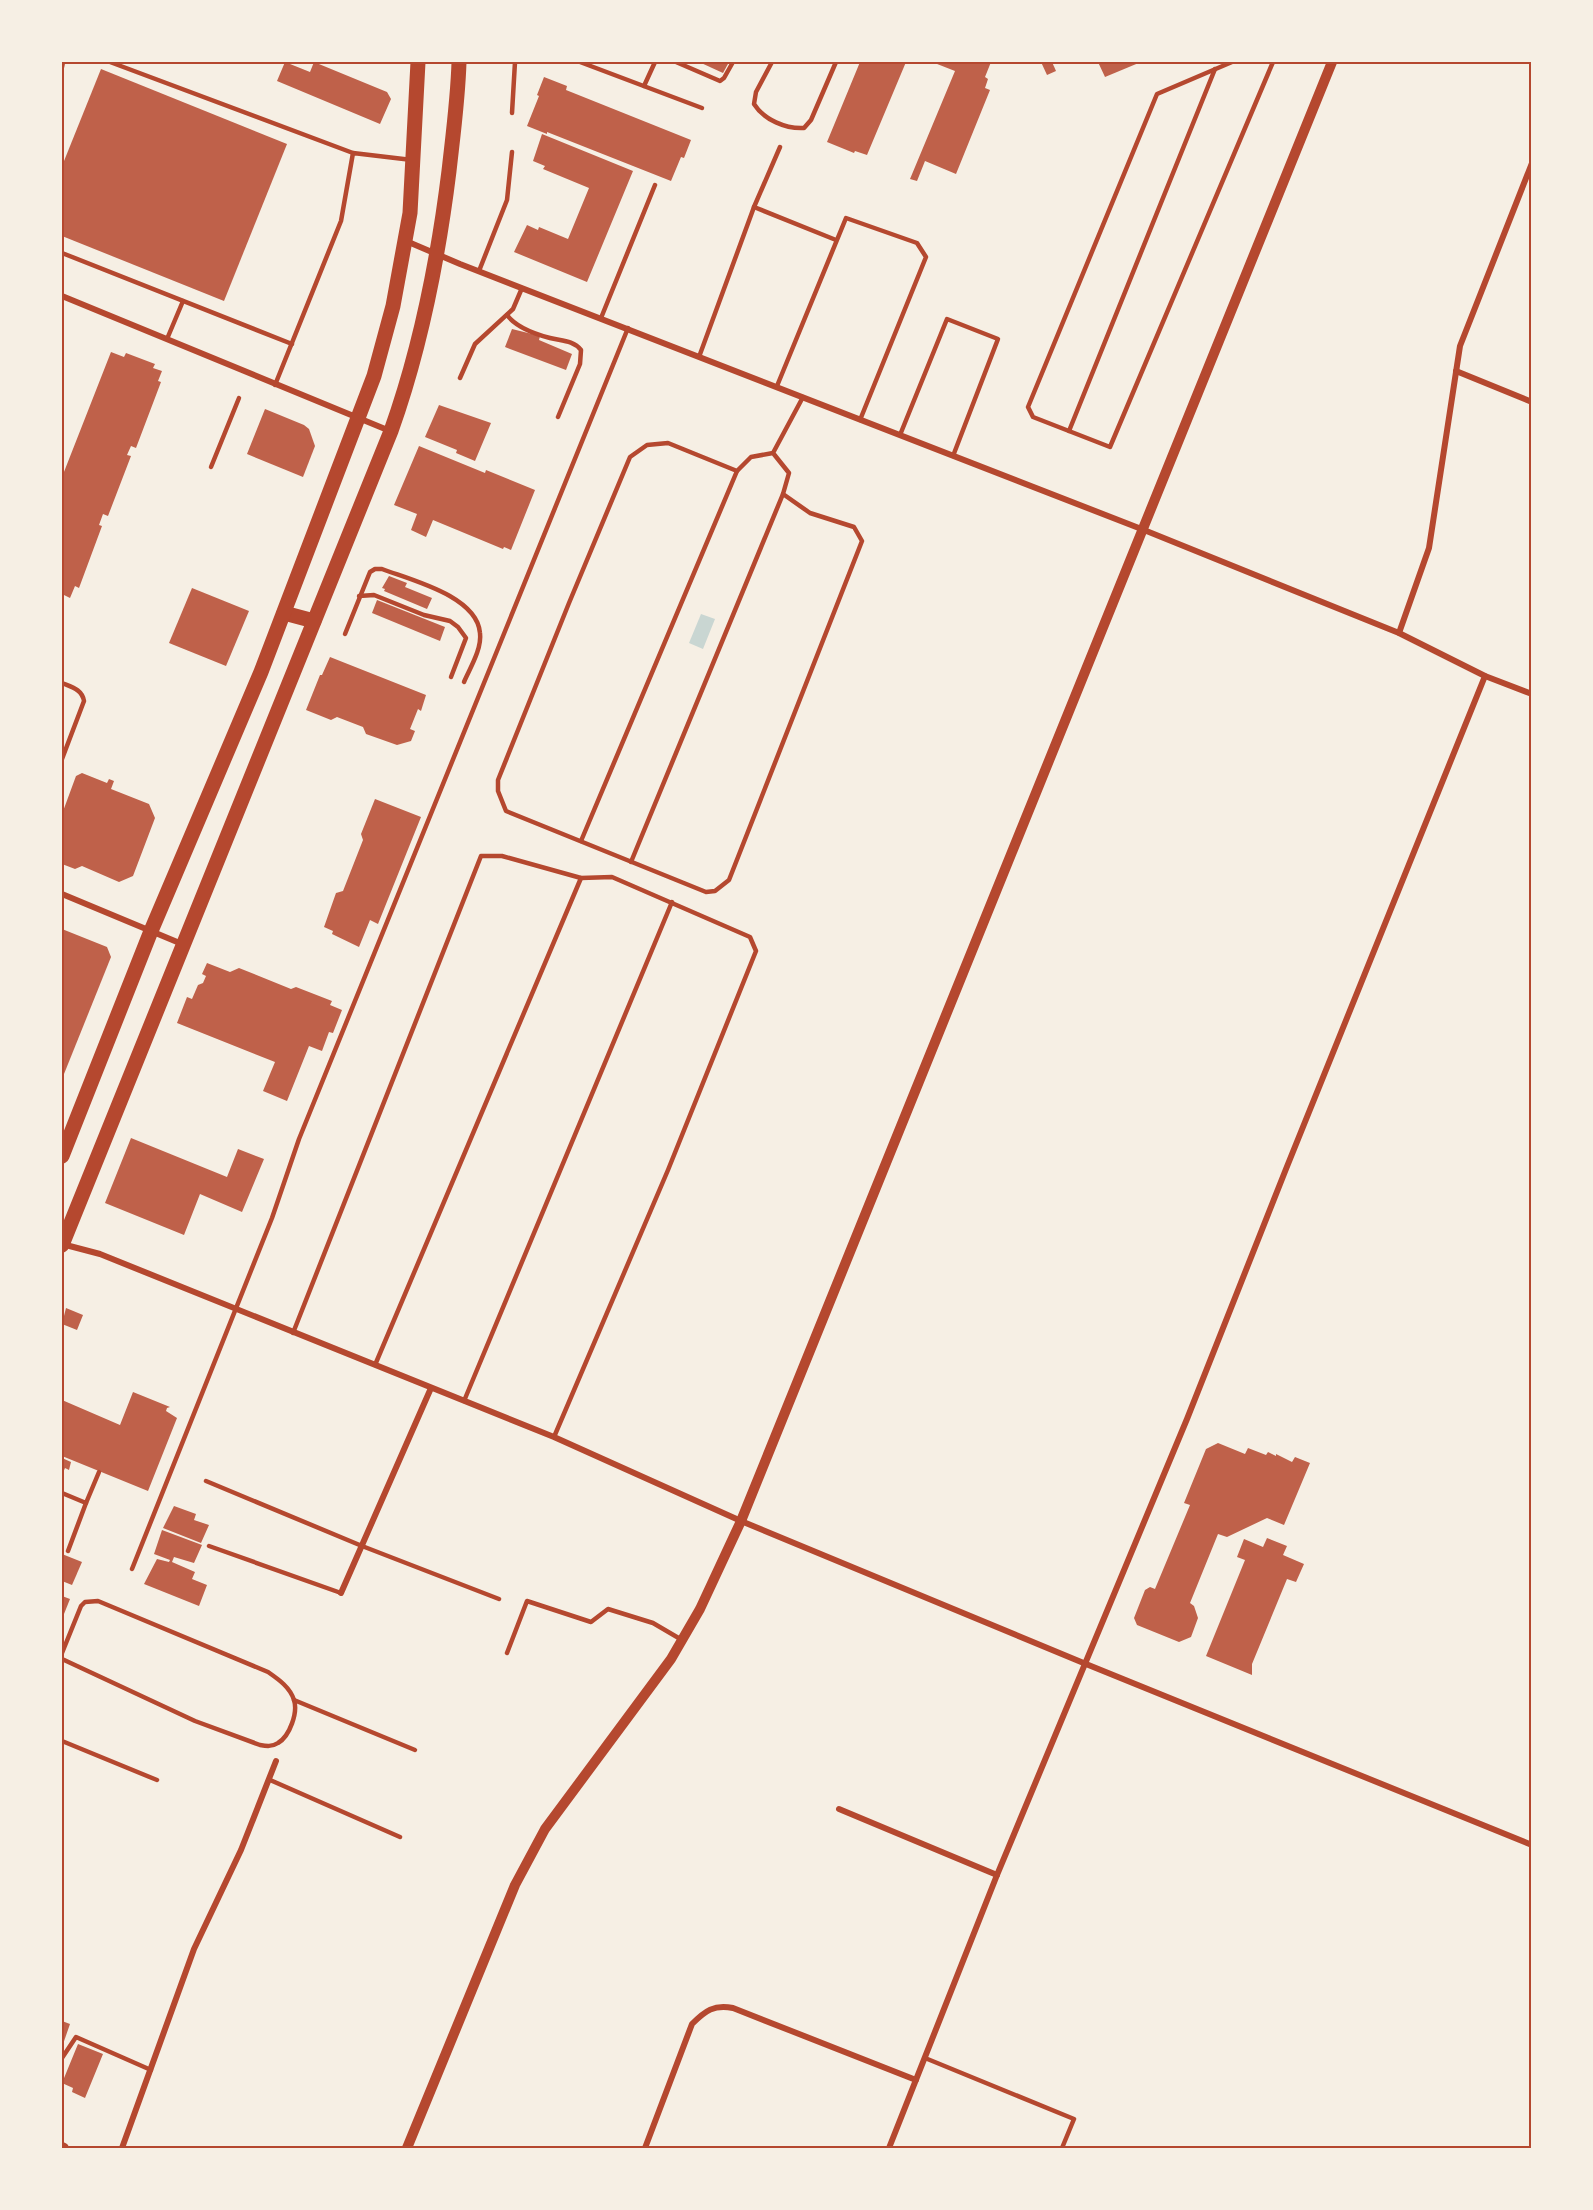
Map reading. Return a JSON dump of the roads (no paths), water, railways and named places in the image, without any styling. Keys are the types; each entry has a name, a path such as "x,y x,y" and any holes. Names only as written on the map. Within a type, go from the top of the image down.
{"main road":[{"path":"63,1147 151,931 261,672 374,376 393,306 410,213 418,62"},
{"path":"62,1244 391,431 407,385 442,227 458,94 459,62"},
{"path":"284,613 314,621"}],"street":[{"path":"406,2148 520,1876 545,1828 671,1659 700,1609 741,1521 1332,62"},
{"path":"1399,633 1429,548 1460,346 1532,163"},
{"path":"405,240 522,288 1144,530 1399,633 1485,676 1532,694"},
{"path":"62,296 391,431"},
{"path":"1456,371 1532,402"},
{"path":"888,2148 997,1875 1187,1419 1485,676"},
{"path":"62,894 183,944"},
{"path":"62,1244 100,1254 554,1437 741,1521 1532,1845"},
{"path":"341,1593 431,1388"},
{"path":"122,2148 194,1949 241,1850 276,1761"},
{"path":"839,1809 997,1875"},
{"path":"645,2148 692,2024 706,2010 720,2006 733,2008 916,2080"}],"lane":[{"path":"62,66 63,62"},
{"path":"110,62 353,153 413,160"},
{"path":"512,113 515,62"},
{"path":"580,62 595,64 702,108"},
{"path":"644,86 655,62"},
{"path":"676,62 720,81 733,62"},
{"path":"772,62 756,92 754,104 760,115 793,129 804,128 811,120 836,62"},
{"path":"1232,62 1157,94 1028,407 1033,417 1110,447 1273,62"},
{"path":"1069,431 1215,69"},
{"path":"699,357 754,207 780,147"},
{"path":"479,271 507,200 512,152"},
{"path":"275,385 341,221 353,153"},
{"path":"602,318 655,185"},
{"path":"754,207 837,240"},
{"path":"777,386 846,218 917,243 926,257 860,420"},
{"path":"62,253 292,344"},
{"path":"460,378 475,344 513,309 522,288"},
{"path":"167,339 183,301"},
{"path":"507,315 513,323 547,338 572,343 581,350 580,364 558,417"},
{"path":"900,435 946,318 998,339 953,456"},
{"path":"132,1569 272,1218 299,1139 628,328"},
{"path":"773,453 803,397"},
{"path":"211,467 239,398"},
{"path":"737,471 668,443 647,445 630,458 498,780 498,791 506,811 706,892 715,891 729,880 862,541 854,527 810,513 783,494"},
{"path":"581,841 737,471 751,457 773,453"},
{"path":"631,862 783,494 789,473 773,453"},
{"path":"345,634 370,572 375,569 382,569 452,597 462,603 477,620 480,633 478,646 464,682"},
{"path":"359,596 374,595 424,615 450,621 458,627 465,638 451,676"},
{"path":"62,683 80,692 84,701 62,759"},
{"path":"293,1333 481,856 502,856 581,878 612,877 750,937 756,951 668,1170 554,1437"},
{"path":"375,1365 581,878"},
{"path":"464,1401 672,902"},
{"path":"68,1551 99,1472"},
{"path":"206,1481 499,1599"},
{"path":"62,1493 86,1503"},
{"path":"209,1546 341,1593"},
{"path":"62,1653 81,1606 85,1602 98,1601 268,1671 284,1683 294,1700 293,1719 286,1735 279,1743 270,1747 260,1745 195,1721 62,1659"},
{"path":"507,1653 527,1602 591,1622 608,1609 653,1623 682,1640"},
{"path":"294,1700 415,1750"},
{"path":"62,1741 157,1780"},
{"path":"270,1780 400,1837"},
{"path":"62,2058 76,2037 151,2070"},
{"path":"925,2058 1074,2119 1062,2148"}]}
